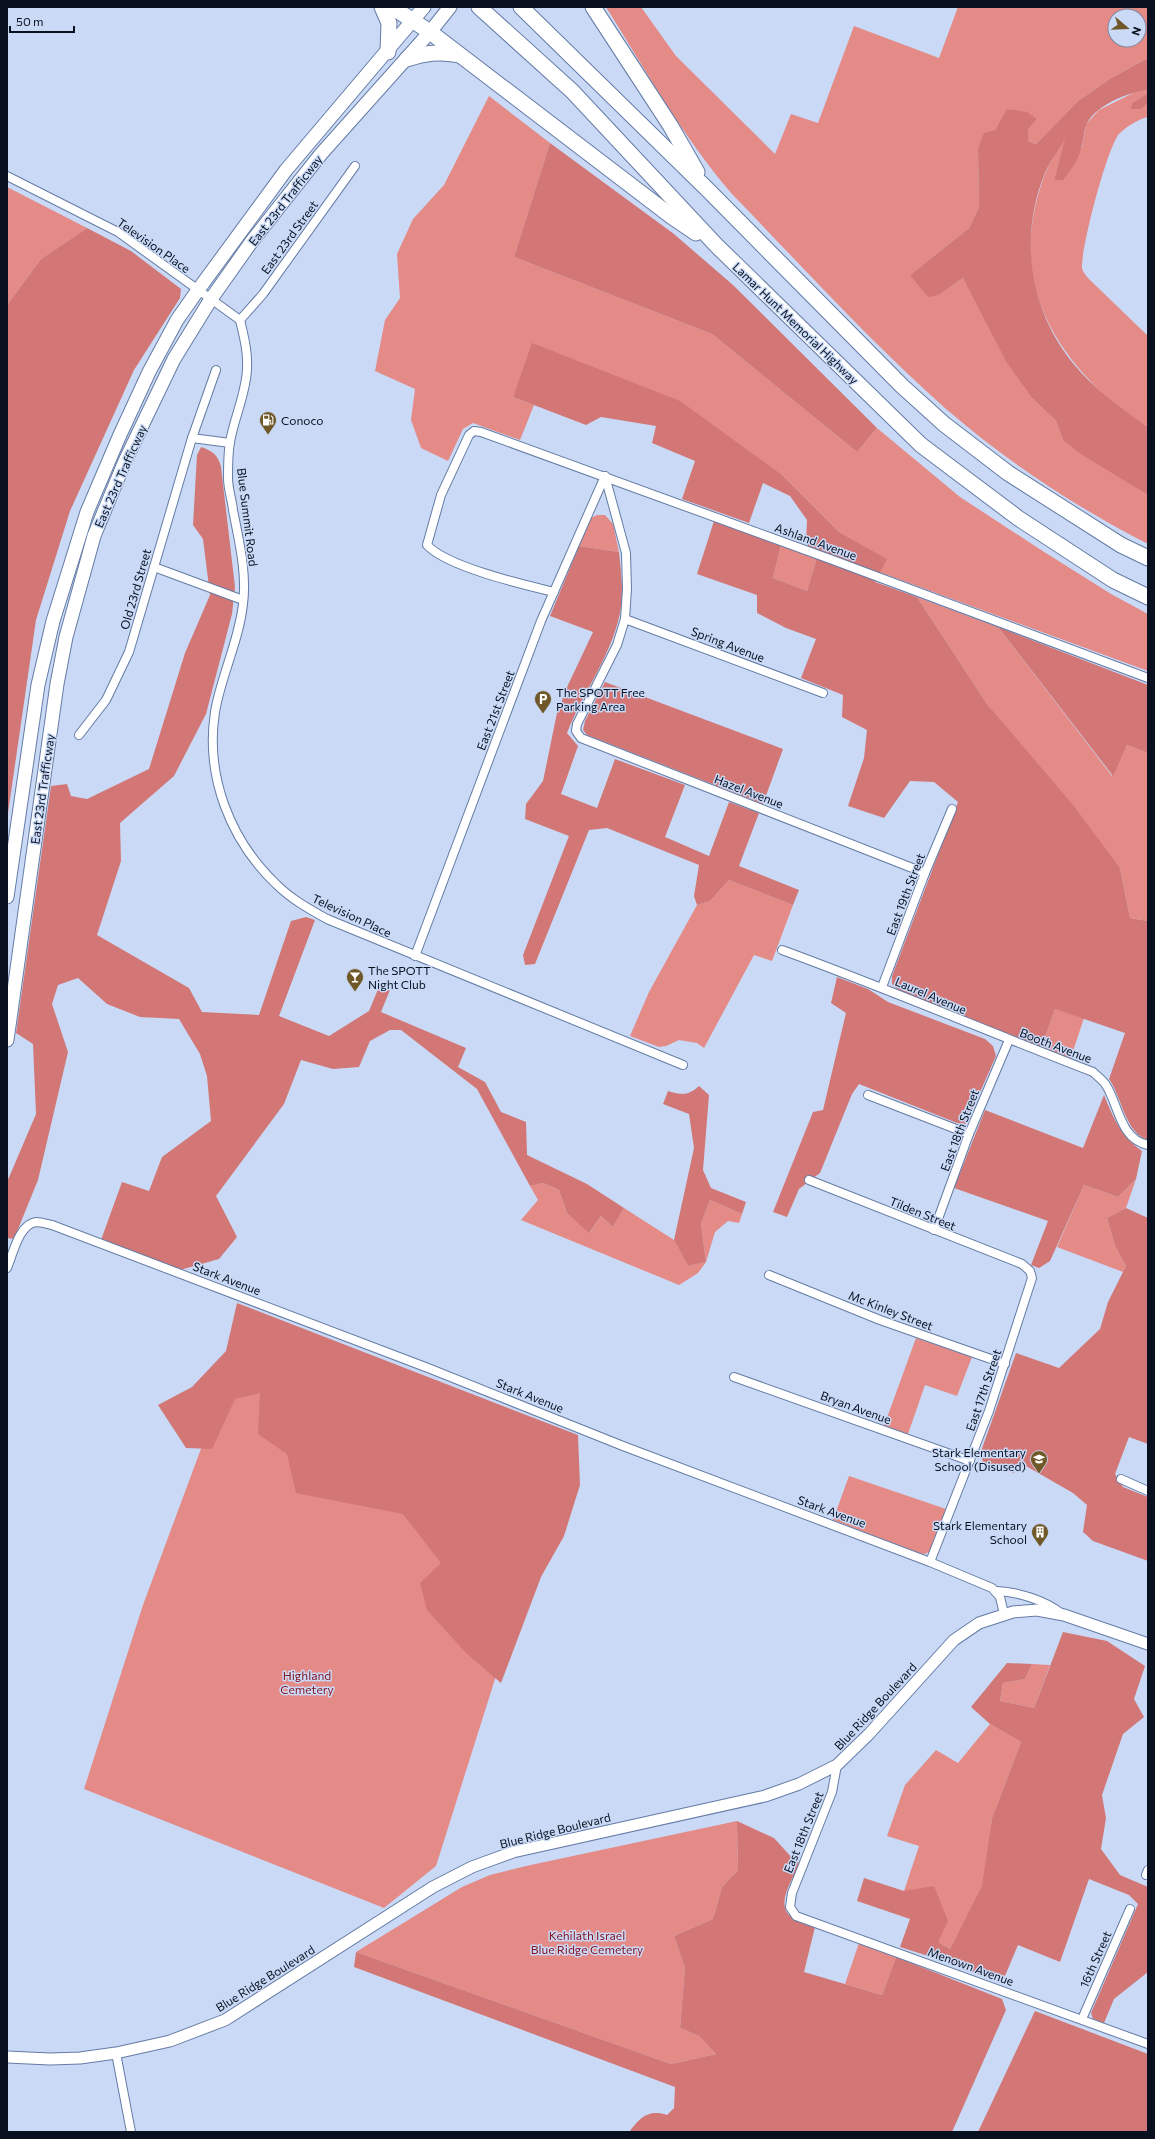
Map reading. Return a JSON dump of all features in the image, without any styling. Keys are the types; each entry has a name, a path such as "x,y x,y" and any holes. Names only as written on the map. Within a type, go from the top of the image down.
{"highway":[{"path":"382,7 389,23 388,52"},
{"path":"392,7 430,32 671,216 716,245"},
{"name":"Lamar Hunt Memorial Highway","path":"479,7 572,91 716,245 921,444 1018,518 1113,580 1148,597"},
{"path":"521,7 708,190 902,386 944,424 1008,473 1121,545 1148,558"},
{"path":"593,7 670,125 708,190"},
{"path":"407,59 428,52 443,52 460,55"}],"main road":[{"name":"East 23rd Trafficway","path":"7,897 38,685 53,621 87,512 148,372 177,320 296,157 388,52 424,7"},
{"name":"East 23rd Trafficway","path":"7,1040 57,684 66,637 94,536 125,461 174,359 211,299 252,241 321,154 407,59 450,7"},
{"name":"Blue Ridge Boulevard","path":"7,2057 50,2059 116,2053 170,2040 225,2020 433,1887 472,1867 514,1852 766,1796 799,1784 837,1765 869,1734 954,1640 979,1623 1004,1614 1036,1610 1064,1615"},
{"name":"Stark Avenue","path":"1064,1615 1148,1644"}],"street":[{"name":"East 23rd Street","path":"240,320 263,294 355,166"},
{"name":"Television Place","path":"7,176 118,232 240,320"},
{"name":"Blue Summit Road","path":"240,320 247,354 247,371 230,443 228,480 242,560 243,600"},
{"path":"216,370 192,438 230,443"},
{"name":"Ashland Avenue","path":"554,592 490,575 431,550 427,545 441,495 469,435 474,432 481,432 605,476 1148,678"},
{"name":"Old 23rd Street","path":"79,736 106,700 123,668 192,438"},
{"path":"605,476 626,553 627,588 625,619"},
{"name":"East 21st Street","path":"415,956 538,628 605,476"},
{"path":"154,567 243,600"},
{"name":"Television Place","path":"243,600 215,711 213,759 217,783 233,825 258,866 277,885 298,902 327,919 683,1064"},
{"name":"Spring Avenue","path":"625,619 823,693"},
{"name":"Hazel Avenue","path":"625,619 617,645 578,721 576,731 581,738 925,873"},
{"name":"East 19th Street","path":"882,987 925,873 952,809"},
{"name":"Laurel Avenue","path":"782,950 882,987 1009,1040"},
{"name":"Booth Avenue","path":"1009,1040 1093,1072 1106,1085 1126,1131 1135,1139 1148,1145"},
{"name":"East 18th Street","path":"934,1230 969,1134 1009,1040"},
{"path":"868,1094 969,1134"},
{"name":"Tilden Street","path":"809,1180 1022,1264 1027,1269"},
{"name":"Stark Avenue","path":"7,1268 26,1226 36,1222 52,1225 428,1368 623,1446 930,1562 997,1591 1010,1592 1052,1606 1064,1615"},
{"name":"East 17th Street","path":"930,1562 970,1461 1031,1285 1032,1278 1027,1269"},
{"name":"Mc Kinley Street","path":"769,1275 880,1320 1004,1364"},
{"name":"Bryan Avenue","path":"734,1377 970,1461"},
{"path":"1121,1479 1148,1491"},
{"path":"997,1591 1004,1614"},
{"name":"East 18th Street","path":"790,1908 792,1892 832,1792 837,1765"},
{"name":"Menown Avenue","path":"790,1908 796,1916 1148,2044"},
{"name":"16th Street","path":"1082,2019 1130,1908"},
{"path":"116,2053 131,2132"}],"green space":[{"path":"606,7 641,7 676,56 775,154 791,114 818,123 854,26 939,58 958,7 1148,7 1148,58 1111,78 1078,101 1036,144 1028,141 1028,130 1037,119 1008,109 995,130 978,149 979,207 969,228 910,275 939,295 963,278 1033,399 1056,421 1063,440 1148,495 1148,544 1088,511 1030,474 1002,454 948,411 898,365 732,194 697,150"},
{"path":"1148,90 1148,93 1132,103 1141,108 1148,103 1148,117 1132,124 1119,134 1108,158 1090,221 1082,268 1090,280 1148,336 1148,427 1113,403 1088,379 1067,353 1051,327 1039,299 1032,270 1031,240 1035,208 1045,174 1066,137 1054,180 1082,147 1086,124 1099,110 1135,92"},
{"path":"489,96 550,143 514,257 712,334 857,452 877,428 960,497 1111,594 1148,614 1148,671 879,572 886,559 839,532 782,475 533,344 513,397 534,405 520,440 473,423 463,429 448,461 421,448 411,420 415,389 375,371 385,320 400,298 397,254 413,219 444,185"},
{"path":"7,187 87,228 41,259 7,305"},
{"path":"597,515 605,515 613,524 619,552 579,546 591,518"},
{"path":"781,545 815,557 816,561 807,591 773,578"},
{"path":"917,597 998,627 1112,776 1127,745 1148,753 1148,921 1130,918 1120,868 987,704"},
{"path":"729,880 793,905 772,961 754,955 704,1048 697,1043 679,1040 666,1046 659,1047 630,1036 649,992 697,905 710,901"},
{"path":"1055,1009 1084,1018 1070,1060 1041,1048"},
{"path":"1136,1179 1126,1208 1107,1218 1115,1246 1126,1266 1123,1272 1057,1247 1084,1185 1118,1197"},
{"path":"543,1183 559,1190 567,1213 590,1232 601,1216 613,1227 624,1208 674,1240 688,1266 706,1262 698,1273 679,1285 521,1220 538,1200 530,1186"},
{"path":"710,1200 742,1214 739,1223 728,1221 715,1232 706,1262 701,1224"},
{"name":"Highland Cemetery","path":"251,1314 572,1435 436,1866 384,1908 84,1789 143,1605"},
{"path":"916,1338 972,1357 957,1396 925,1385 908,1434 884,1426"},
{"path":"849,1476 946,1509 930,1551 925,1554 919,1553 833,1520"},
{"path":"1032,1664 1050,1665 1034,1708 1000,1701 1003,1683 1025,1679"},
{"path":"990,1724 1021,1742 992,1818 983,1886 950,1949 938,1942 904,1891 919,1846 887,1836 905,1785 936,1750 958,1763"},
{"name":"Kehilath Israel Blue Ridge Cemetery","path":"737,1821 738,1870 722,1887 713,1919 674,1936 685,1968 680,2028 699,2036 716,2054 671,2064 356,1952 462,1887 490,1875"},
{"path":"859,1943 896,1957 882,1995 845,1984"}],"shaded area":[{"path":"1148,58 1148,90 1131,93 1114,100 1105,105 1092,116 1086,125 1081,150 1072,168 1063,180 1054,180 1065,139 1045,173 1037,197 1032,222 1031,246 1033,271 1038,295 1046,319 1057,341 1072,362 1098,389 1117,405 1148,427 1148,495 1081,454 1063,440 1056,421 1033,399 1007,363 963,278 939,295 928,297 910,275 969,228 979,207 978,149 984,133 995,130 1007,109 1027,112 1037,119 1028,130 1028,141 1036,144 1078,101 1111,78"},
{"path":"1148,93 1148,103 1141,109 1131,109 1132,103"},
{"path":"550,143 674,234 733,285 877,428 857,452 712,334 514,257"},
{"path":"87,228 131,251 181,289 180,298 134,370 70,511 36,620 7,820 7,305 41,259"},
{"path":"532,343 680,401 782,475 839,532 887,559 875,582 917,597 987,704 1073,805 1120,868 1130,918 1148,921 1148,1140 1140,1136 1134,1130 1109,1079 1125,1033 1055,1009 1041,1048 898,990 892,984 892,976 958,802 934,782 910,781 884,818 848,806 864,758 867,730 842,717 843,695 801,678 816,639 786,628 757,613 757,595 697,574 714,521 781,545 773,578 807,591 816,561 806,542 807,520 790,496 763,483 749,523 682,499 695,461 652,443 656,426 601,417 586,425 513,397"},
{"path":"201,447 214,454 221,467 235,587 232,614 206,714 174,776 120,823 121,861 97,935 189,988 202,1012 259,1015 291,921 306,917 315,920 279,1016 329,1036 369,1011 381,982 392,985 381,1012 466,1048 458,1067 485,1082 501,1112 526,1122 527,1155 587,1184 624,1208 613,1227 601,1216 589,1233 567,1213 559,1190 543,1183 530,1186 477,1089 401,1030 390,1030 370,1041 359,1067 333,1069 301,1060 284,1104 216,1196 237,1237 219,1259 180,1270 101,1240 122,1182 149,1191 162,1157 211,1121 207,1076 200,1054 179,1019 140,1017 107,1004 78,978 58,985 52,1004 68,1052 38,1180 14,1239 7,1238 7,1182 36,1114 33,1044 16,1033 51,786 67,784 71,796 87,799 149,769 185,653 210,595 203,539 193,525 197,455"},
{"path":"579,546 619,552 622,598 616,629 610,645 567,733 578,746 561,794 597,808 615,759 685,785 665,837 709,856 729,802 759,813 739,866 799,890 793,905 729,880 710,901 697,905 694,896 699,865 607,828 589,830 535,964 525,965 523,955 569,836 525,819 526,804 543,781 557,713 568,685 593,632 550,616"},
{"path":"998,627 1148,685 1148,753 1127,745 1113,776"},
{"path":"605,682 783,749 763,804 587,735 583,730 585,721"},
{"path":"837,977 868,989 888,1002 985,1039 993,1046 996,1056 966,1124 957,1123 859,1084 852,1094 820,1173 799,1189 787,1217 773,1212 813,1112 823,1110 846,1013 831,1003"},
{"path":"699,1086 709,1095 703,1170 711,1188 746,1202 742,1214 710,1200 701,1224 706,1262 688,1266 674,1240 694,1148 689,1114 663,1104 668,1091 684,1094 691,1092"},
{"path":"1104,1095 1118,1126 1128,1139 1142,1151 1136,1179 1118,1197 1084,1185 1050,1261 1039,1268 1031,1265 1048,1221 954,1188 985,1110 1083,1148"},
{"path":"1126,1208 1148,1218 1148,1444 1129,1437 1115,1474 1123,1487 1148,1497 1148,1561 1093,1541 1083,1532 1087,1505 1073,1493 1019,1462 1014,1473 984,1464 980,1454 1016,1353 1059,1368 1100,1329 1108,1302 1126,1266 1115,1246 1107,1218"},
{"path":"237,1303 578,1435 580,1485 564,1536 541,1577 501,1683 466,1653 427,1610 420,1583 441,1563 403,1514 296,1493 287,1454 258,1434 260,1393 235,1399 212,1449 186,1448 158,1405 192,1387 226,1351"},
{"path":"1063,1632 1107,1641 1145,1666 1134,1699 1144,1717 1123,1734 1102,1795 1106,1818 1101,1849 1120,1875 1148,1887 1148,1972 1114,1999 1104,2023 1093,2019 1091,2013 1138,1904 1129,1895 1089,1879 1060,1962 1018,1945 1002,1983 944,1961 900,1947 910,1919 857,1901 864,1878 904,1891 934,1886 948,1921 938,1942 950,1949 982,1886 992,1818 1021,1742 990,1724 971,1707 1007,1663 1032,1664 1025,1679 1003,1683 1000,1701 1034,1708"},
{"path":"737,1821 774,1838 794,1860 800,1863 787,1889 784,1903 785,1910 789,1915 798,1921 815,1927 804,1972 882,1995 896,1957 1002,1999 1006,2010 952,2132 629,2132 645,2116 655,2113 667,2115 674,2108 675,2087 354,1967 356,1952 671,2064 716,2054 699,2036 680,2028 685,1968 674,1936 713,1919 722,1887 738,1870"},
{"path":"1035,2011 1148,2054 1148,2132 978,2132"}],"place":[{"name":"Conoco","path":"268,435"},
{"name":"The SPOTT Free Parking Area","path":"543,714"},
{"name":"The SPOTT Night Club","path":"355,992"},
{"name":"Stark Elementary School (Disused)","path":"1039,1474"},
{"name":"Stark Elementary School","path":"1040,1547"}]}
